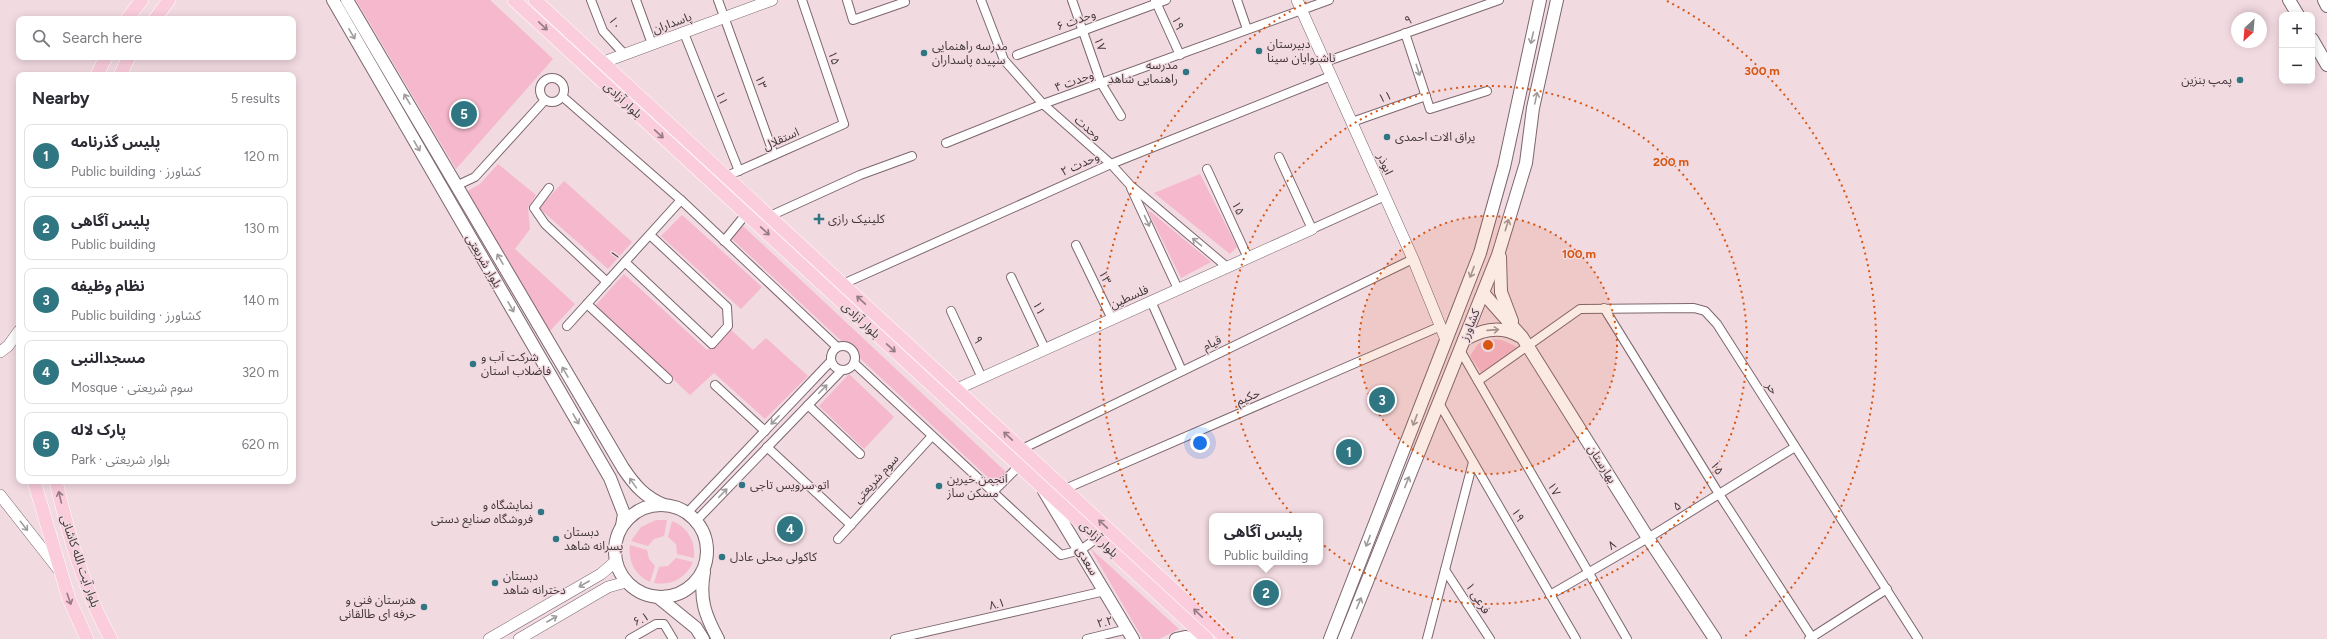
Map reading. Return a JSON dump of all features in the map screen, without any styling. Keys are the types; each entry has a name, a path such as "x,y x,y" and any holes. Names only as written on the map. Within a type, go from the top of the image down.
{"main road":[{"path":"129,16 142,0"},
{"path":"156,16 169,0"},
{"name":"بلوار شریعتی","path":"333,0 610,478 624,514 622,526"},
{"name":"بلوار شریعتی","path":"347,0 458,185 573,386 623,468 637,488 648,498 664,505"},
{"name":"بلوار آزادی","path":"514,0 1207,639"},
{"name":"بلوار آزادی","path":"535,0 733,174 770,216 1227,639"},
{"path":"2289,0 2296,12"},
{"path":"2324,0 2327,6"},
{"path":"1540,3 1556,4"},
{"name":"کشاورز","path":"1330,639 1480,253 1504,167 1540,3"},
{"name":"کشاورز","path":"1344,639 1462,345 1484,294 1526,162 1533,108 1556,4"},
{"path":"2315,44 2327,65"},
{"path":"98,72 104,60"},
{"path":"122,72 128,60"},
{"path":"1421,404 1434,384 1466,309 1484,294 1484,263 1504,167"},
{"path":"1500,246 1501,292 1509,317 1525,341"},
{"name":"بهارستان","path":"1484,294 1525,341 1648,538 1715,639"},
{"path":"868,326 877,315"},
{"path":"1462,345 1475,334 1492,330 1507,331 1525,341"},
{"name":"بلوار آیت الله کاشانی","path":"35,484 69,599 88,639"},
{"name":"بلوار آیت الله کاشانی","path":"57,484 64,514 87,586 102,623 111,639"},
{"name":"سعدی","path":"1039,484 1081,550 1131,634"},
{"path":"703,639 696,628 658,597 636,590 626,582 616,561 615,549 622,526 640,510 652,506 664,505 691,517 706,542 705,566 700,590 707,618 718,639"},
{"path":"1376,520 1390,526"},
{"path":"658,597 670,596 686,589 700,577 705,566"},
{"path":"696,628 697,619 701,616 707,618"},
{"path":"1176,639 1185,637 1197,639"}],"street":[{"name":"۱۰","path":"591,0 603,31 624,54"},
{"path":"636,0 652,44"},
{"name":"۱۳","path":"718,0 774,155"},
{"name":"پاسداران","path":"604,62 772,0"},
{"name":"۱۵","path":"802,0 844,124"},
{"path":"847,0 852,20 906,2"},
{"name":"وحدت","path":"981,0 1004,60 1043,104 1111,164 1130,185 1227,267"},
{"name":"۱۷","path":"1072,0 1102,83 1121,116"},
{"name":"وحدت ۶","path":"1018,55 1156,2 1166,0"},
{"path":"1237,0 1247,30"},
{"name":"وحدت ۴","path":"946,143 1043,104 1247,30 1300,5 1329,0"},
{"name":"۹","path":"1325,62 1499,0"},
{"name":"۱۹","path":"1156,2 1180,55"},
{"name":"ابوذر","path":"1300,5 1413,259 1446,340"},
{"name":"۱۱","path":"684,33 733,174"},
{"path":"1405,33 1430,109 1487,91"},
{"name":"وحدت ۲","path":"843,284 1111,164 1331,76"},
{"path":"550,78 561,82 564,89 563,97 557,102 545,100 540,90 543,82 550,78"},
{"name":"۱۱","path":"1352,122 1426,96"},
{"path":"563,97 681,200 837,347"},
{"path":"458,185 475,177 545,100"},
{"name":"استقلال","path":"733,174 844,124"},
{"path":"770,216 860,175 912,156"},
{"path":"1280,157 1312,229 1385,196"},
{"name":"۱۵","path":"1207,169 1248,258"},
{"path":"1130,185 1178,289"},
{"path":"549,188 534,208 545,224 607,282"},
{"name":"۱","path":"567,326 681,200"},
{"path":"724,241 746,214"},
{"name":"فلسطین","path":"957,389 1312,229"},
{"path":"625,262 712,344 728,326 727,307 650,235"},
{"name":"۱۳","path":"1076,245 1112,319"},
{"name":"قیام","path":"1022,449 1413,259"},
{"name":"۱۱","path":"1011,277 1045,349"},
{"path":"1151,302 1182,371"},
{"path":"587,304 668,379"},
{"name":"۱۵","path":"1604,308 1719,494 1811,638"},
{"name":"حر","path":"1478,381 1525,341 1580,309 1694,308 1705,311 1717,324 1918,639"},
{"name":"۹","path":"951,311 982,378"},
{"name":"حکیم","path":"1065,489 1441,326"},
{"path":"0,352 8,346 16,335"},
{"name":"۱۷","path":"1462,345 1478,381 1627,639"},
{"path":"691,517 767,447 842,370 849,368 854,363 855,356 851,349 844,346 837,347 831,353 831,361 835,367 842,370"},
{"path":"691,517 765,431 831,361"},
{"path":"854,363 1061,555 1081,550 1097,538"},
{"path":"715,385 765,431"},
{"name":"۱۹","path":"1439,403 1576,639"},
{"path":"808,405 860,454"},
{"name":"سوم شریعتی","path":"838,539 932,436"},
{"path":"767,447 851,525"},
{"name":"۵","path":"1648,538 1795,447"},
{"path":"1427,639 1473,462"},
{"path":"993,492 1019,466"},
{"path":"0,495 62,574"},
{"name":"۸","path":"1550,595 1648,538"},
{"path":"488,639 601,574 616,561"},
{"name":"فرعی ۱","path":"1446,570 1490,639"},
{"path":"519,639 608,587 626,582"},
{"name":"۸.۱","path":"895,639 1105,590"},
{"path":"1811,638 1887,590"},
{"name":"۶.۱","path":"630,639 656,624 664,624 673,639"},
{"name":"۲.۲","path":"1087,639 1131,634"}],"shaded area":[{"path":"356,0 490,0 553,59 456,169"},
{"path":"498,164 536,195 528,208 530,229 515,249 575,304 549,332 466,192 480,184"},
{"path":"1200,174 1237,247 1230,254 1154,193"},
{"path":"564,181 632,242 608,269 539,208"},
{"path":"1148,211 1151,212 1211,262 1181,278"},
{"path":"682,215 762,287 741,309 661,236"},
{"path":"743,226 1006,472 995,484 732,239"},
{"path":"624,274 707,350 730,329 753,350 766,338 808,376 765,419 714,373 690,395 595,306"},
{"path":"1492,339 1502,340 1519,348 1482,374 1470,356 1478,344"},
{"path":"849,374 894,417 864,449 819,406"},
{"path":"656,520 667,520 664,536 654,539 648,546 631,541 641,527"},
{"path":"672,521 682,527 692,540 694,546 694,558 677,554 676,544 668,537"},
{"path":"630,545 647,550 649,559 655,566 650,582 640,576 631,562"},
{"path":"1090,548 1179,629 1159,639 1143,639"},
{"path":"676,558 693,562 690,568 677,580 660,584 654,583 659,567 668,566"}],"place":[{"name":"دبیرستان ناشنوایان سینا","path":"1259,51"},
{"name":"مدرسه راهنمایی سپیده پاسداران","path":"924,53"},
{"name":"مدرسه راهنمایی شاهد","path":"1186,72"},
{"name":"پمپ بنزین","path":"2240,80"},
{"name":"پارک لاله","path":"464,114"},
{"name":"یراق الات احمدی","path":"1387,137"},
{"name":"کلینیک رازی","path":"819,219"},
{"name":"شرکت آب و فاضلاب استان","path":"473,364"},
{"name":"نظام وظیفه","path":"1382,400"},
{"name":"پلیس گذرنامه","path":"1349,452"},
{"name":"اتو سرویس تاجی","path":"742,485"},
{"name":"انجمن خیرین مسکن ساز","path":"939,486"},
{"name":"نمایشگاه و فروشگاه صنایع دستی","path":"541,512"},
{"name":"مسجدالنبی","path":"790,529"},
{"name":"دبستان پسرانه شاهد","path":"556,539"},
{"name":"کاکولی محلی عادل","path":"722,557"},
{"name":"دبستان دخترانه شاهد","path":"495,583"},
{"name":"پلیس آگاهی","path":"1266,593"},
{"name":"هنرستان فنی و حرفه ای طالقانی","path":"424,607"}]}
